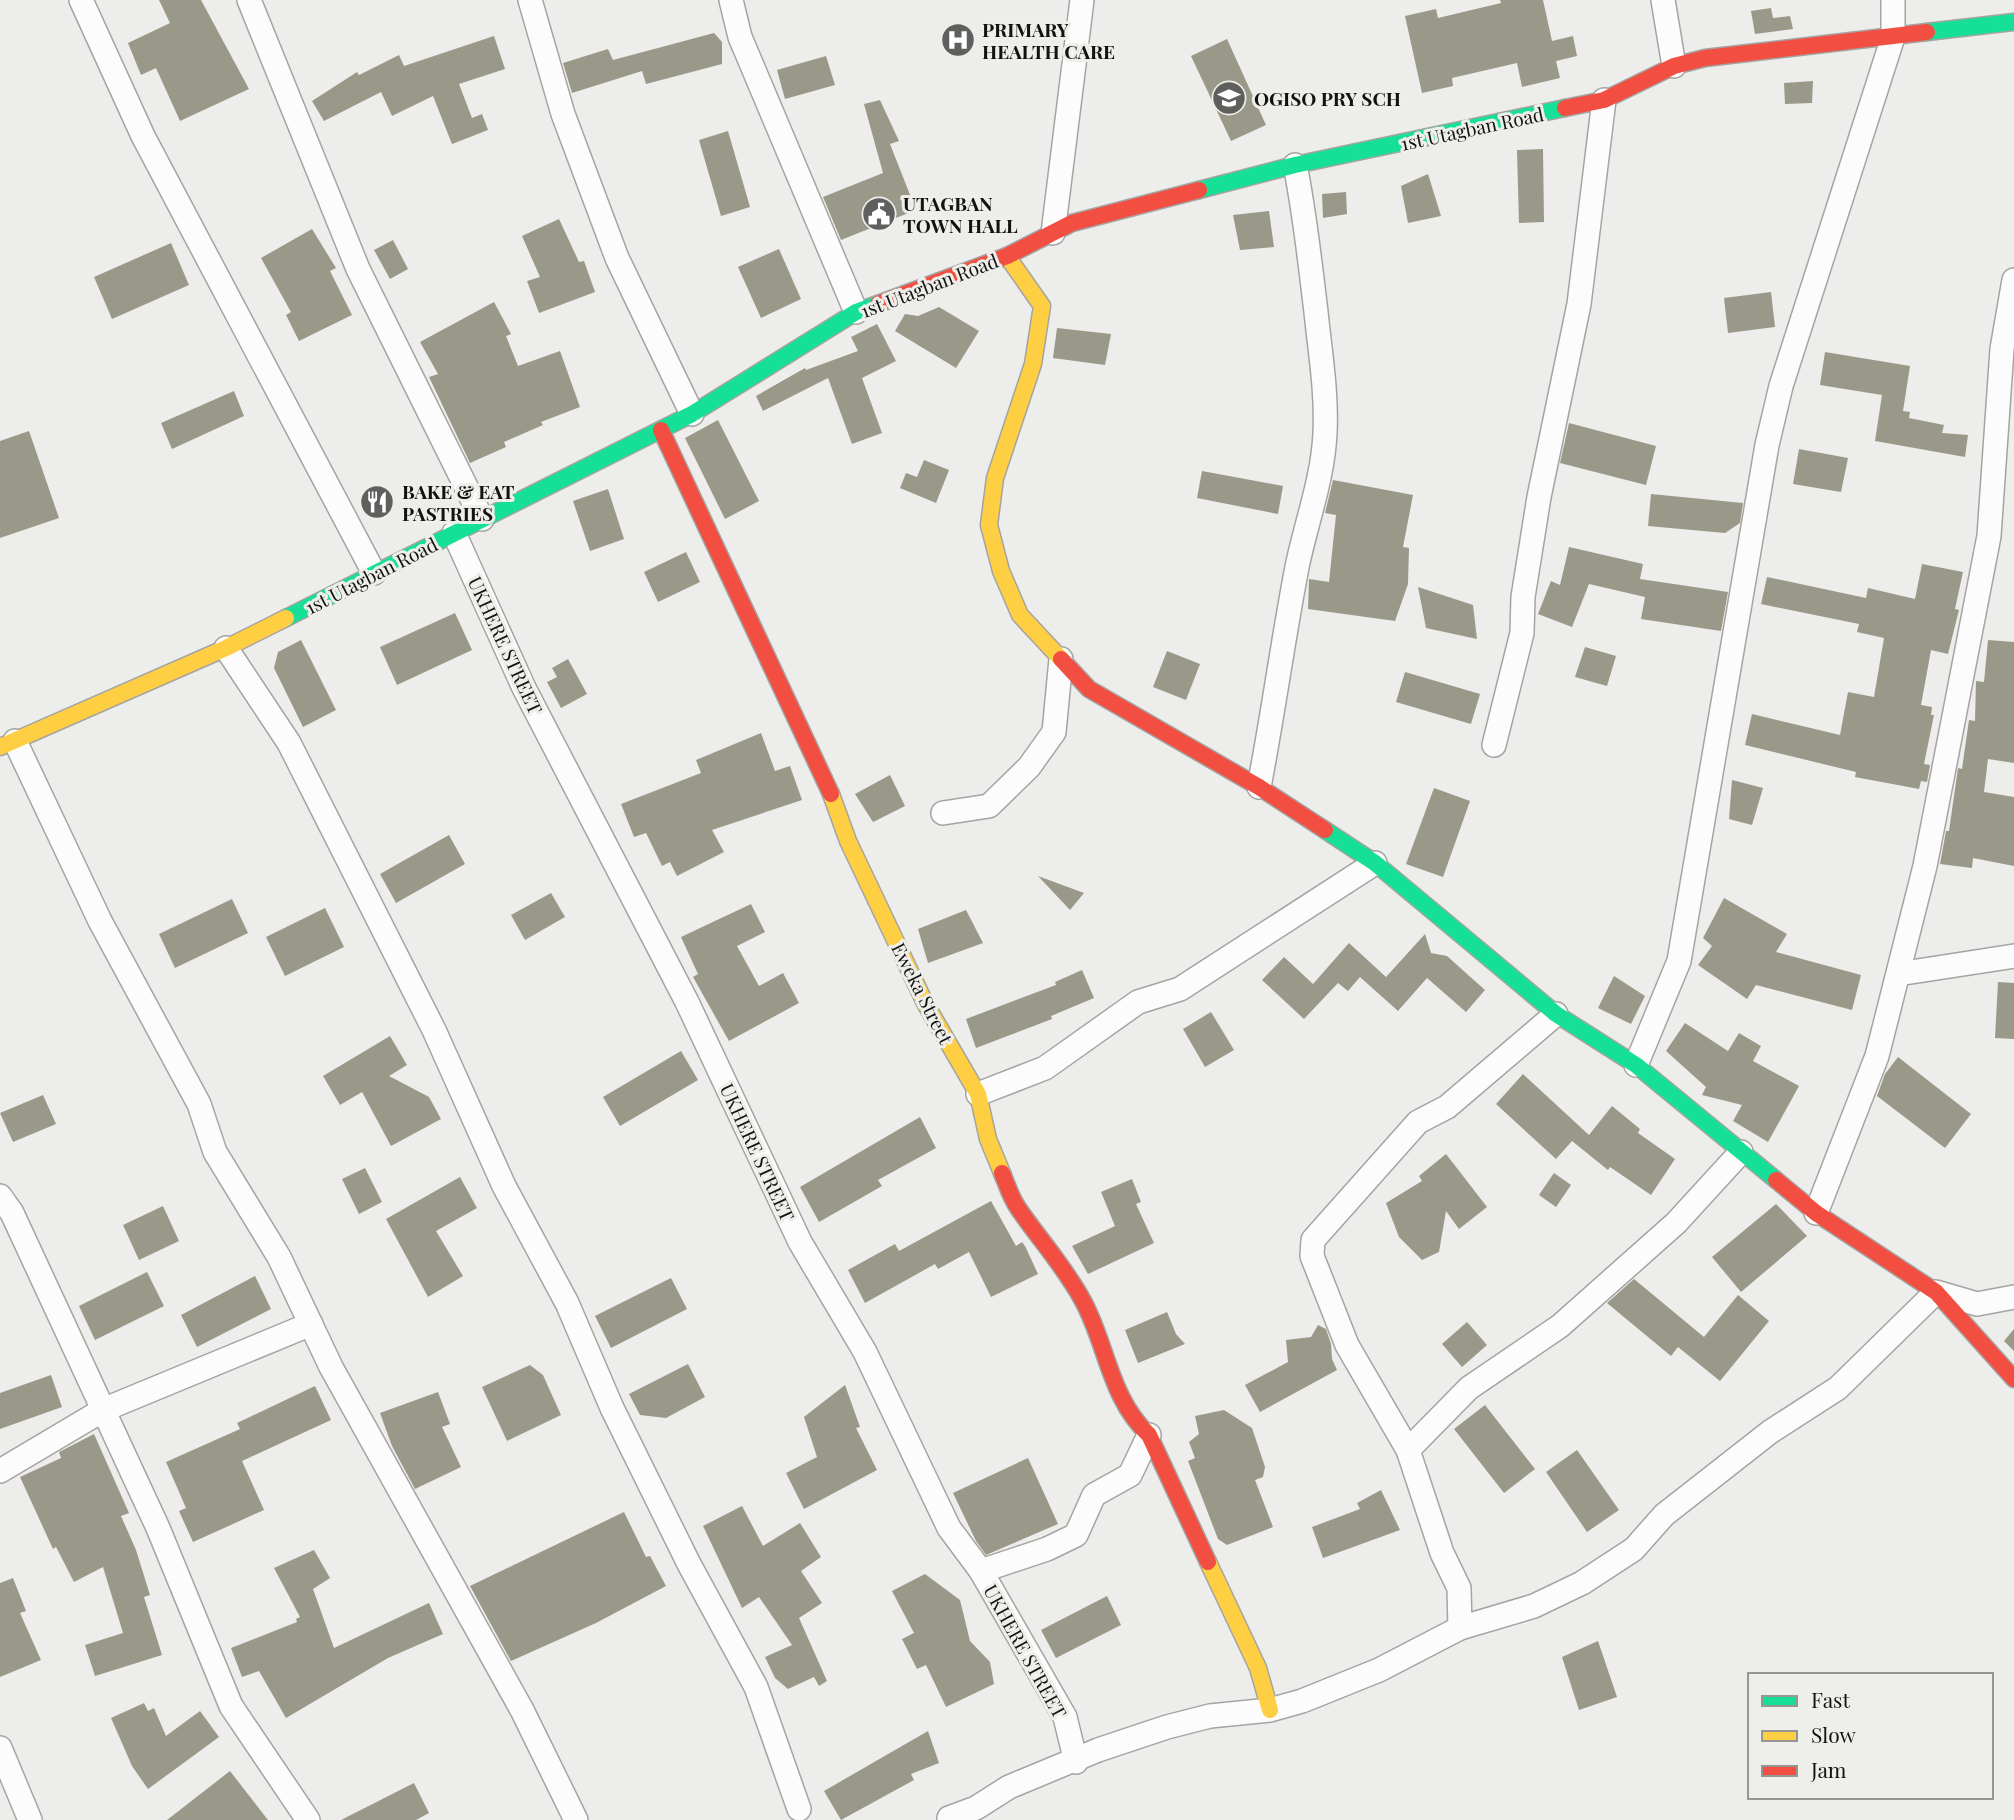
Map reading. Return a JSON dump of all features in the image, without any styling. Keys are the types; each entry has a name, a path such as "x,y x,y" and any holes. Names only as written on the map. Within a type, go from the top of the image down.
{"street":[{"path":"80,0 143,136 374,573"},
{"path":"248,0 358,269 482,519"},
{"path":"530,0 563,114 617,258 692,414"},
{"path":"731,0 740,37 856,312"},
{"path":"1053,233 1082,0"},
{"path":"1663,0 1674,66"},
{"path":"1636,1065 1679,961 1734,655 1756,503 1779,398 1893,37 1893,0"},
{"name":"1st Utagban Road","path":"8,744 226,648 661,430 692,414 856,312 1007,256 1072,223 1295,165 1604,100 1674,66 1705,58 2014,22"},
{"path":"1494,745 1522,633 1523,597 1539,497 1579,304 1604,100"},
{"path":"1259,787 1292,596 1312,513 1313,492 1322,465 1325,434 1326,398 1304,207 1295,165"},
{"path":"1007,256 1042,306 1032,364 995,478 989,525 1001,571 1020,615 1089,689 1259,787 1375,863 1556,1014 1636,1065 1741,1152 1788,1187 1816,1213 1936,1292 2014,1379"},
{"path":"1816,1213 1877,1056 1925,866 1989,536 2002,349 2014,280"},
{"name":"Eweka Street","path":"661,430 763,654 820,770 848,841 925,1003 978,1094 988,1139 1016,1206 1048,1244 1084,1302 1119,1395 1138,1425 1149,1435 1258,1668 1270,1710"},
{"name":"UKHERE STREET","path":"454,533 524,688 687,1002 800,1242 865,1352 949,1528 981,1571 1065,1717 1076,1762"},
{"path":"226,648 289,743 434,1030 504,1186 567,1303 612,1408 689,1564 756,1686 799,1809"},
{"path":"943,813 989,806 1029,767 1054,732 1061,659"},
{"path":"8,744 199,1104 215,1152 279,1257 331,1367 522,1710 576,1820"},
{"path":"978,1094 1045,1068 1138,1002 1180,989 1375,863"},
{"path":"1898,974 2014,956"},
{"path":"1460,1628 1460,1588 1442,1553 1408,1450 1347,1345 1312,1256 1313,1240 1418,1122 1447,1107 1556,1014"},
{"path":"1408,1450 1469,1388 1560,1326 1676,1223 1741,1152"},
{"path":"0,1196 12,1213 158,1528 231,1706 308,1820"},
{"path":"1936,1292 1977,1304 2014,1297"},
{"path":"949,1818 976,1808 1009,1787 1076,1762 1098,1750 1167,1727 1210,1716 1270,1710 1302,1701 1379,1670 1460,1628 1534,1606 1582,1583 1634,1549 1664,1515 1770,1432 1838,1388 1936,1292"},
{"path":"0,1471 103,1410 311,1324"},
{"path":"981,1571 1047,1549 1076,1535 1094,1495 1130,1475 1149,1435"},
{"path":"0,1748 30,1820"}],"building":[{"path":"159,0 201,0 249,89 180,121 156,68 141,75 128,43 170,23"},
{"path":"1500,0 1543,0 1552,41 1573,36 1577,56 1556,61 1560,78 1522,87 1517,63 1452,78 1453,86 1422,93 1405,16 1436,9 1438,18 1501,3"},
{"path":"1771,8 1773,18 1790,16 1793,29 1755,34 1751,11"},
{"path":"714,33 722,42 722,64 646,84 642,71 572,93 563,63 608,49 613,60"},
{"path":"494,36 505,69 459,84 472,118 482,114 488,130 452,144 433,96 392,116 381,92 324,121 312,101 357,72 359,75 399,55 404,66"},
{"path":"1227,39 1266,125 1231,141 1191,56"},
{"path":"826,56 835,85 785,99 777,70"},
{"path":"1813,81 1812,103 1785,104 1784,83"},
{"path":"880,100 899,141 890,144 916,210 841,240 823,197 883,173 864,104"},
{"path":"728,131 750,207 721,216 699,140"},
{"path":"1543,149 1544,222 1519,223 1517,150"},
{"path":"1428,174 1441,216 1408,223 1401,186"},
{"path":"1346,192 1347,214 1323,218 1322,194"},
{"path":"1269,211 1274,247 1240,250 1233,215"},
{"path":"559,219 579,262 584,261 595,292 539,313 527,281 540,277 522,236"},
{"path":"312,229 336,268 330,271 352,315 299,341 286,315 291,312 261,258"},
{"path":"393,240 408,269 390,279 374,250"},
{"path":"171,243 189,285 112,319 94,277"},
{"path":"779,249 801,299 761,318 738,267"},
{"path":"1771,292 1775,327 1728,333 1724,298"},
{"path":"494,302 511,334 506,336 518,366 560,351 580,407 541,422 543,425 504,442 506,447 470,463 429,377 438,374 420,342"},
{"path":"939,307 979,331 956,368 895,331 905,314 918,316"},
{"path":"877,324 896,361 862,378 882,433 852,444 828,378 763,411 756,396 805,368 806,370 858,351 851,337"},
{"path":"1057,328 1111,334 1105,365 1053,358"},
{"path":"1825,352 1910,366 1903,411 1910,412 1909,418 1944,425 1942,433 1968,435 1965,457 1875,441 1882,395 1820,385"},
{"path":"234,391 244,416 172,449 161,423"},
{"path":"718,420 759,501 725,519 685,438"},
{"path":"1569,423 1656,446 1646,485 1560,463"},
{"path":"29,431 59,518 0,538 0,441"},
{"path":"1799,449 1848,458 1841,492 1793,484"},
{"path":"924,460 949,470 936,503 900,488 906,473 917,477"},
{"path":"1202,471 1283,486 1278,514 1197,498"},
{"path":"1333,480 1413,495 1403,547 1409,548 1408,584 1395,621 1308,609 1309,579 1329,582 1336,515 1325,513"},
{"path":"608,489 624,539 590,551 573,501"},
{"path":"1651,494 1743,503 1740,523 1725,533 1648,526"},
{"path":"1569,547 1643,564 1640,579 1728,592 1721,631 1641,619 1645,597 1589,584 1572,627 1538,614 1551,581 1560,585"},
{"path":"686,552 700,582 658,602 644,572"},
{"path":"1922,564 1963,572 1955,609 1959,610 1948,654 1931,650 1921,705 1932,707 1931,715 1934,715 1924,764 1930,765 1927,782 1921,781 1919,789 1855,777 1856,772 1745,745 1752,714 1840,735 1848,692 1874,697 1884,638 1857,632 1859,624 1761,604 1767,577 1866,598 1868,588 1915,599"},
{"path":"1418,587 1473,605 1477,639 1426,628"},
{"path":"455,613 472,650 397,685 380,647"},
{"path":"301,640 336,710 303,727 274,668 278,652"},
{"path":"1988,640 2014,642 2014,763 1988,759 1984,792 2014,797 2014,866 1973,858 1972,868 1940,864 1946,831 1949,831 1958,768 1962,769 1969,720 1975,721 1976,681 1984,682"},
{"path":"1585,647 1616,656 1607,686 1575,677"},
{"path":"1167,651 1200,664 1186,700 1153,687"},
{"path":"568,659 587,694 561,708 547,682 557,677 552,668"},
{"path":"1405,672 1480,694 1471,724 1396,702"},
{"path":"761,733 775,771 790,766 802,800 712,830 724,852 677,876 670,862 662,866 646,833 634,837 621,804 701,773 696,760"},
{"path":"890,775 905,806 873,822 855,794"},
{"path":"1732,780 1763,788 1752,825 1729,819"},
{"path":"1434,788 1470,801 1443,877 1406,864"},
{"path":"449,835 465,864 396,903 380,874"},
{"path":"1038,876 1084,893 1070,910"},
{"path":"551,893 565,917 525,940 511,915"},
{"path":"1724,898 1787,934 1776,952 1861,975 1852,1010 1756,985 1747,999 1698,965 1712,946 1703,938"},
{"path":"232,899 248,933 175,968 159,934"},
{"path":"751,904 765,932 737,946 759,986 783,973 799,1003 729,1041 693,977 698,974 681,937"},
{"path":"325,908 344,947 285,976 266,937"},
{"path":"966,910 983,943 928,963 918,929"},
{"path":"1425,934 1431,953 1447,956 1485,990 1466,1012 1427,978 1398,1011 1360,977 1348,991 1338,983 1304,1019 1262,980 1284,957 1313,984 1349,943 1386,977"},
{"path":"1082,970 1094,998 1051,1016 1052,1019 976,1048 966,1019 1056,985 1055,982"},
{"path":"1614,976 1645,996 1631,1024 1598,1008"},
{"path":"1998,982 2014,983 2014,1039 1995,1038"},
{"path":"1211,1012 1234,1050 1205,1067 1183,1029"},
{"path":"1685,1023 1728,1051 1739,1033 1761,1046 1753,1061 1799,1086 1768,1142 1733,1121 1742,1105 1702,1095 1706,1087 1666,1051"},
{"path":"390,1036 407,1065 389,1076 429,1097 441,1119 391,1146 362,1092 340,1105 323,1076"},
{"path":"681,1051 698,1080 620,1126 603,1097"},
{"path":"1898,1057 1971,1114 1945,1148 1877,1096 1885,1074"},
{"path":"1523,1074 1589,1135 1612,1106 1640,1129 1638,1133 1675,1159 1651,1195 1610,1167 1608,1170 1572,1141 1556,1159 1496,1104"},
{"path":"43,1095 56,1124 13,1142 0,1113"},
{"path":"920,1117 936,1148 878,1180 882,1186 819,1222 800,1187"},
{"path":"1446,1154 1487,1207 1459,1229 1446,1211 1439,1252 1422,1260 1399,1237 1386,1203 1422,1181 1419,1176"},
{"path":"365,1168 382,1202 359,1214 342,1179"},
{"path":"1554,1173 1571,1185 1556,1207 1539,1195"},
{"path":"460,1177 477,1208 436,1231 463,1276 428,1297 386,1219"},
{"path":"1132,1179 1141,1202 1136,1204 1154,1243 1088,1274 1072,1246 1115,1226 1101,1192"},
{"path":"991,1201 1016,1246 1022,1242 1025,1246 1038,1274 991,1297 969,1252 938,1269 935,1264 865,1303 848,1270 895,1244 899,1251"},
{"path":"1776,1204 1807,1236 1741,1292 1712,1257"},
{"path":"163,1206 179,1241 139,1260 123,1225"},
{"path":"147,1272 164,1306 95,1340 79,1306"},
{"path":"255,1276 271,1309 197,1347 181,1315"},
{"path":"671,1278 687,1309 611,1348 595,1316"},
{"path":"1634,1279 1704,1337 1738,1295 1769,1321 1720,1381 1678,1347 1671,1356 1607,1303"},
{"path":"1167,1312 1176,1334 1185,1344 1138,1363 1125,1330"},
{"path":"1467,1322 1487,1345 1462,1367 1442,1344"},
{"path":"1318,1325 1326,1329 1337,1370 1260,1412 1245,1385 1288,1362 1286,1340 1311,1337"},
{"path":"2014,1329 2014,1351 2004,1341"},
{"path":"688,1364 705,1397 666,1418 640,1415 629,1394"},
{"path":"530,1365 543,1375 561,1415 507,1441 482,1387"},
{"path":"51,1375 62,1407 0,1429 0,1393"},
{"path":"845,1385 860,1427 856,1428 877,1470 804,1509 786,1473 817,1457 804,1417"},
{"path":"315,1386 331,1420 242,1461 264,1510 193,1542 179,1511 186,1508 166,1462 240,1429 237,1423"},
{"path":"438,1392 450,1424 442,1427 461,1467 415,1489 392,1446 380,1413"},
{"path":"1485,1405 1535,1469 1504,1493 1454,1429"},
{"path":"1224,1410 1252,1428 1265,1467 1263,1477 1255,1480 1273,1527 1227,1545 1218,1539 1188,1461 1195,1458 1189,1442 1199,1434 1195,1416"},
{"path":"94,1434 129,1513 121,1516 136,1550 150,1595 144,1597 162,1655 95,1676 85,1645 123,1633 103,1567 74,1582 56,1547 53,1549 20,1477 61,1458 59,1452"},
{"path":"1577,1450 1619,1510 1587,1532 1546,1472"},
{"path":"1028,1458 1058,1524 986,1555 976,1541 953,1493"},
{"path":"1381,1490 1400,1530 1323,1558 1312,1527 1360,1509 1357,1503"},
{"path":"742,1506 763,1546 800,1523 821,1557 801,1571 822,1603 799,1618 827,1681 819,1686 814,1677 788,1689 775,1678 765,1657 792,1645 759,1597 742,1608 703,1526"},
{"path":"624,1512 646,1557 650,1556 666,1586 596,1623 511,1661 470,1586"},
{"path":"314,1550 330,1578 313,1589 334,1648 429,1603 443,1634 388,1658 286,1718 259,1671 242,1677 231,1648 297,1622 296,1619 300,1617 274,1568"},
{"path":"925,1574 960,1600 970,1641 990,1662 994,1684 946,1707 926,1665 917,1669 902,1639 914,1633 892,1591"},
{"path":"13,1578 26,1611 20,1613 41,1660 0,1677 0,1583"},
{"path":"1107,1596 1121,1625 1056,1658 1041,1630"},
{"path":"1598,1641 1617,1697 1579,1710 1562,1657"},
{"path":"144,1703 148,1711 154,1708 166,1736 200,1711 219,1737 148,1789 132,1766 111,1718"},
{"path":"928,1731 939,1763 911,1774 914,1780 841,1820 824,1791"},
{"path":"230,1771 268,1820 167,1820"},
{"path":"414,1783 429,1813 416,1820 341,1820"}],"traffic: fast":[{"path":"1927,32 2014,22"},
{"path":"1199,190 1295,165 1565,108"},
{"path":"286,618 692,414 856,312 878,304"},
{"path":"1325,830 1375,863 1556,1014 1636,1065 1776,1180"}],"traffic: slow":[{"path":"1007,256 1042,306 1033,364 995,478 989,525 1001,571 1020,615 1061,659"},
{"path":"0,747 226,648 286,618"},
{"path":"831,794 848,841 925,1003 978,1094 988,1139 1002,1173"},
{"path":"1208,1562 1258,1668 1270,1710"}],"traffic: jam":[{"path":"1565,108 1604,100 1674,66 1705,58 1927,32"},
{"path":"878,304 1007,256 1072,223 1199,190"},
{"path":"661,430 831,794"},
{"path":"1061,659 1089,689 1259,787 1325,830"},
{"path":"1002,1173 1016,1204 1083,1301 1117,1388 1136,1421 1149,1435 1208,1562"},
{"path":"1776,1180 1816,1213 1936,1292 2014,1379"}],"place":[{"name":"PRIMARY HEALTH CARE","path":"958,40"},
{"name":"OGISO PRY SCH","path":"1229,98"},
{"name":"UTAGBAN TOWN HALL","path":"879,214"},
{"name":"BAKE & EAT PASTRIES","path":"377,502"}]}
